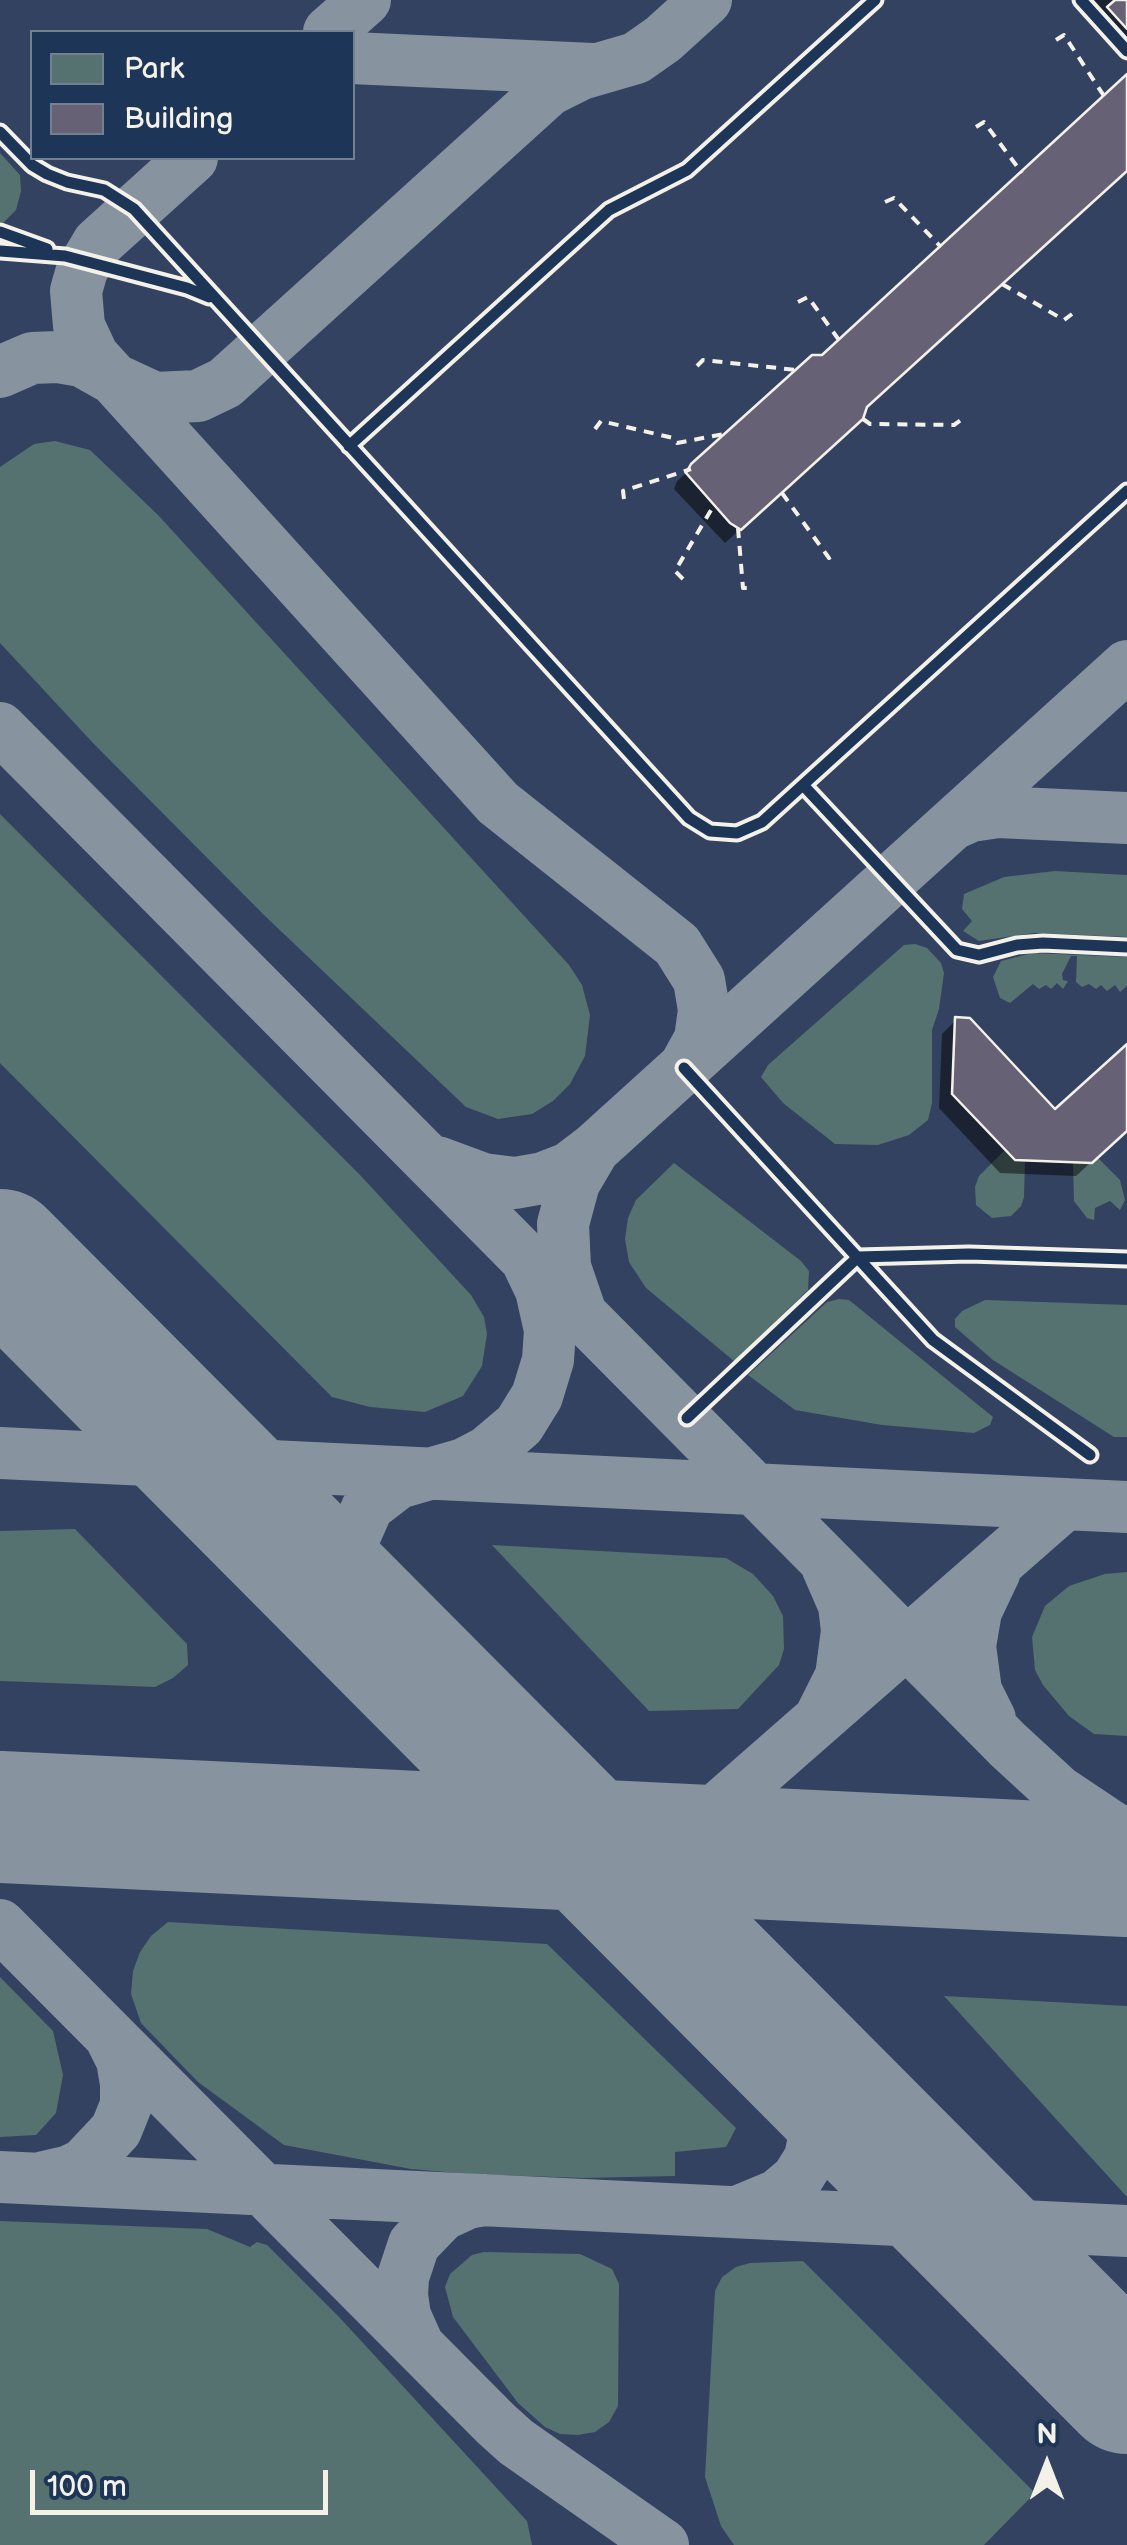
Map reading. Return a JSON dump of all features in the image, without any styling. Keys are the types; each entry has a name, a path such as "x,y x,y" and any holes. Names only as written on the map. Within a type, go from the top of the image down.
{"lane":[{"path":"349,446 609,210 687,170 875,0"},
{"path":"1081,0 1127,51"},
{"path":"0,132 32,165 47,174 104,190 125,201 694,823 720,834 747,831 762,822 1127,491"},
{"path":"0,232 65,256 187,288 208,296 226,310"},
{"path":"0,251 65,256"},
{"path":"803,785 958,950 979,955 1030,943 1127,947"},
{"path":"684,1068 934,1340 1090,1455"},
{"path":"687,1418 858,1257 969,1254 1127,1260"}],"path":[{"path":"1056,40 1064,35 1104,96"},
{"path":"976,127 984,122 1022,173"},
{"path":"885,202 894,198 941,247"},
{"path":"1002,284 1064,320 1072,314"},
{"path":"798,302 808,297 839,340"},
{"path":"697,366 703,360 796,370"},
{"path":"863,420 870,424 920,425 954,425 961,420"},
{"path":"595,429 600,421 673,438 677,444 724,434"},
{"path":"624,499 623,490 691,470"},
{"path":"782,492 830,558 837,553"},
{"path":"683,579 675,571 714,505"},
{"path":"738,528 743,588 752,588"}],"shaded area":[{"path":"0,0 1127,0 1127,2545 0,2545"}],"green space":[{"path":"0,153 20,175 21,191 16,210 0,226"},
{"path":"55,441 90,450 158,515 569,965 582,985 590,1015 585,1056 570,1084 553,1101 532,1114 498,1119 466,1107 265,916 0,643 0,467 34,444"},
{"path":"0,814 361,1176 471,1295 484,1317 487,1334 482,1366 463,1396 425,1412 370,1407 332,1397 0,1063"},
{"path":"1055,871 1127,875 1127,937 1034,933 979,941 963,931 972,921 962,909 964,894 1004,877"},
{"path":"904,945 927,948 941,963 944,973 932,1030 932,1103 928,1120 909,1135 878,1145 835,1144 783,1103 761,1077 768,1065"},
{"path":"1032,953 1127,957 1127,986 1120,992 1115,985 1107,991 1101,985 1096,989 1089,984 1082,987 1076,982 1077,956 1071,956 1062,974 1063,980 1068,981 1063,989 1057,983 1051,989 1046,985 1039,989 1033,984 1010,1003 1000,998 993,977 1001,961"},
{"path":"1005,1150 1015,1160 1025,1161 1024,1197 1011,1216 992,1218 976,1205 975,1187 979,1176"},
{"path":"1098,1158 1120,1180 1125,1200 1120,1210 1110,1201 1095,1208 1094,1220 1087,1218 1074,1201 1073,1162 1092,1163"},
{"path":"674,1163 809,1271 808,1290 734,1361 646,1288 629,1262 625,1239 636,1200"},
{"path":"849,1300 993,1417 990,1425 974,1433 882,1425 795,1410 748,1375 827,1302"},
{"path":"985,1300 1127,1305 1127,1437 1114,1437 993,1360 955,1327 955,1319 962,1311"},
{"path":"75,1529 187,1644 188,1665 173,1678 155,1687 0,1681 0,1531"},
{"path":"492,1545 726,1558 753,1574 773,1596 783,1616 784,1649 779,1665 738,1709 649,1711"},
{"path":"1127,1572 1127,1736 1094,1734 1069,1716 1043,1685 1035,1670 1032,1637 1045,1606 1069,1586 1105,1574"},
{"path":"168,1922 547,1944 736,2128 726,2147 675,2152 675,2176 469,2174 411,2169 284,2145 198,2082 141,2023 131,1994 133,1971 151,1936"},
{"path":"0,1977 53,2031 63,2075 56,2113 36,2135 0,2137"},
{"path":"944,1996 1127,2006 1127,2197"},
{"path":"0,2221 207,2229 250,2247 257,2242 267,2245 340,2318 527,2521 532,2545 0,2545"},
{"path":"580,2254 612,2269 619,2284 618,2406 609,2422 595,2432 560,2434 545,2427 518,2403 453,2317 445,2287 450,2274 472,2255"},
{"path":"803,2261 1035,2493 984,2545 734,2545 721,2526 705,2477 715,2291 722,2277 736,2267"}],"building":[{"path":"1115,0 1127,0 1127,29 1107,7"},
{"path":"1127,74 1127,171 867,407 863,419 741,530 730,523 686,473 691,464 812,355 822,355"},
{"path":"955,1017 970,1018 1055,1109 1127,1044 1127,1131 1092,1163 1015,1160 952,1094"}],"taxiway":[{"path":"331,30 365,0"},
{"path":"190,160 98,243 82,270 76,291 79,326 93,356 114,379 155,398 198,396 225,383 549,90 581,74 636,58 706,0"},
{"path":"355,58 592,69"},
{"path":"0,372 32,358 58,357 82,361 114,379 498,803 677,945 699,980 704,1010 700,1039 684,1068"},
{"path":"579,1308 565,1267 563,1224 574,1183 594,1149 1127,666"},
{"path":"0,728 1008,1745 1058,1791 1127,1837"},
{"path":"953,824 971,816 998,812 1127,818"},
{"path":"437,1162 483,1179 515,1183 569,1168 594,1149"},
{"path":"370,1627 353,1603 345,1575 348,1551 368,1506 398,1483 464,1464 487,1452 519,1425 537,1396 548,1360 550,1330 541,1290 529,1265"},
{"path":"0,1453 1127,1507"},
{"path":"587,1845 658,1839 709,1816 1065,1504"},
{"path":"822,1714 841,1676 847,1631 844,1605 827,1566"},
{"path":"990,1719 976,1691 970,1646 976,1611 995,1571"},
{"path":"0,1850 11,1835 38,1819"},
{"path":"0,1925 496,2424 663,2545"},
{"path":"44,2177 84,2164 116,2130 126,2105 126,2084 122,2060 111,2038"},
{"path":"737,2212 778,2195 797,2179 810,2158 818,2116 811,2082 800,2059"},
{"path":"0,2177 1127,2231"},
{"path":"418,2345 405,2316 402,2295 403,2277 414,2244 442,2215 485,2200"}],"runway":[{"path":"0,1255 1127,2388"},
{"path":"0,1817 1127,1871"}]}
